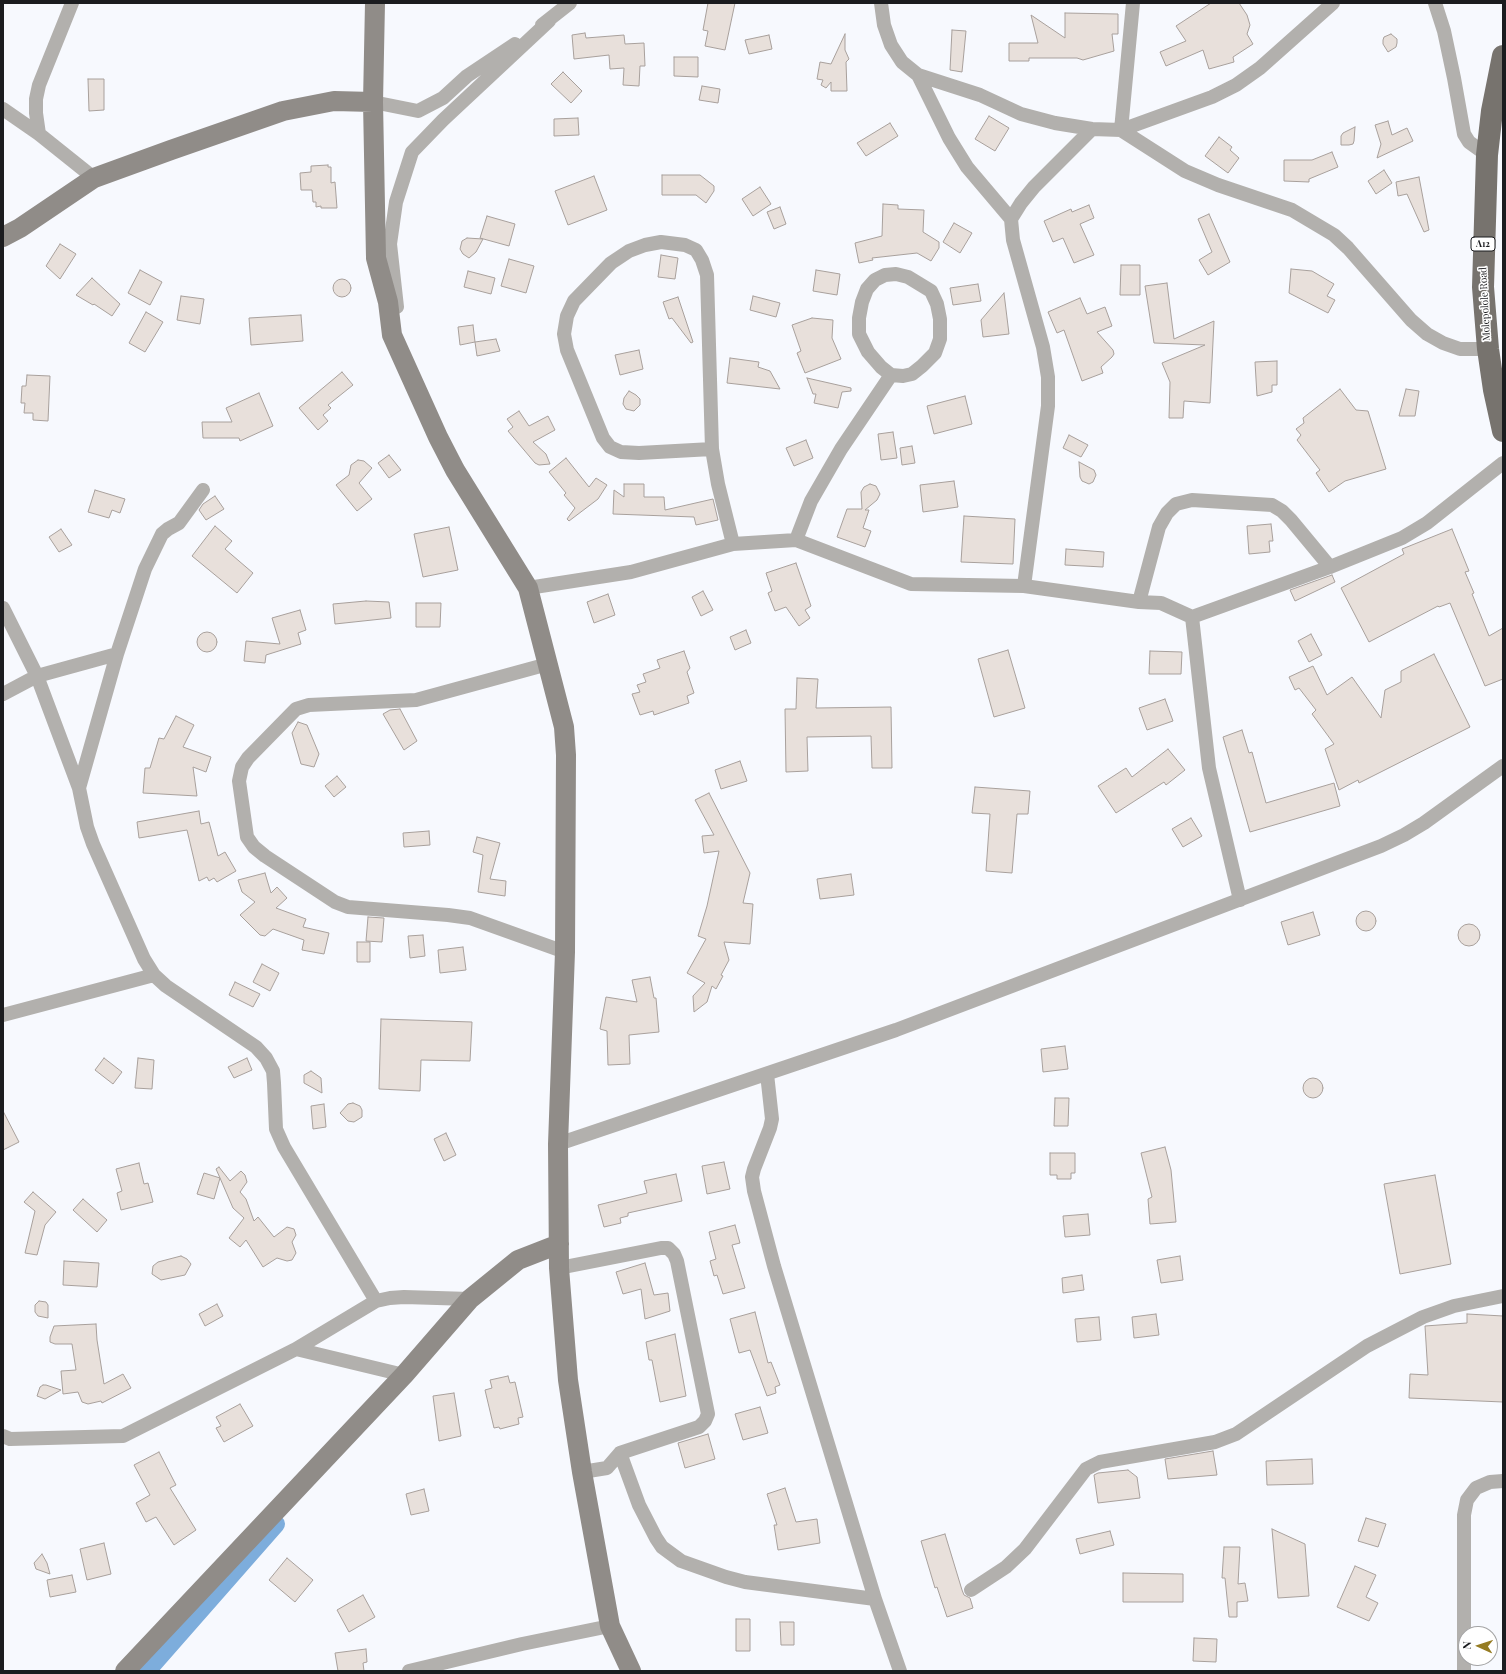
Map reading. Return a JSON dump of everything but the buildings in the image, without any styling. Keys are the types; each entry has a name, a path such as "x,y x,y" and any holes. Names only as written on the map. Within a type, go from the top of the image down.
{"main road":[{"name":"Molepolole Road","path":"1503,56 1492,111 1487,154 1484,208 1483,287 1488,349 1498,390 1503,431"}],"street":[{"path":"39,134 36,99 39,85 72,3"},
{"path":"375,3 373,102 376,258 388,302 392,335 438,437 455,470 528,588 564,727 566,755 565,952 558,1144 559,1268 568,1380 582,1472 610,1626 632,1671"},
{"path":"398,349 398,316 390,244 396,202 412,152 442,120 570,3"},
{"path":"881,3 884,25 891,45 902,62 918,75 980,95 1021,114 1055,123 1092,129 1121,130 1212,97 1236,85 1260,68 1333,3"},
{"path":"1121,130 1133,3"},
{"path":"1435,3 1444,31 1464,134 1469,142 1487,154"},
{"path":"3,237 20,228 94,178 283,111 334,101 373,102 418,111 443,98 467,76 549,21"},
{"path":"918,75 949,138 967,167 1011,219 1014,240 1043,347 1048,378 1048,406 1024,586"},
{"path":"3,109 39,134 94,178"},
{"path":"1011,219 1021,202 1034,186 1092,129"},
{"path":"1121,130 1185,171 1233,190 1292,210 1316,224 1334,235 1348,248 1411,320 1427,334 1443,343 1460,349 1488,349"},
{"path":"712,449 639,453 621,452 610,447 603,438 567,350 564,334 567,316 574,301 611,263 628,251 644,245 662,242 685,245 696,250 702,260 707,275 712,449 718,484 733,544"},
{"path":"896,274 908,277 931,291 937,304 940,319 940,339 935,353 912,374 903,376 891,375 880,367 868,352 860,334 859,318 862,302 867,289 875,280 885,275 896,274"},
{"path":"796,540 815,494 857,424 891,375"},
{"path":"528,588 631,572 733,544 796,540 911,584 1024,586 1139,602 1161,603 1192,617 1330,567 1402,538 1427,523 1503,463"},
{"path":"79,788 117,654 145,569 162,534 179,523 203,490"},
{"path":"1139,602 1160,527 1164,518 1176,504 1192,500 1272,505 1282,511 1291,520 1330,567"},
{"path":"3,608 37,676 79,788 87,826 93,844 144,959 154,975 166,986 256,1047 266,1058 273,1071 276,1129 284,1147 376,1301"},
{"path":"1192,617 1209,768 1240,900"},
{"path":"3,694 37,676 117,654"},
{"path":"548,664 416,700 309,705 296,709 248,758 242,767 240,781 247,836 254,847 265,856 335,902 348,908 470,918 565,952"},
{"path":"558,1144 896,1030 1381,846 1424,823 1503,766"},
{"path":"3,1015 154,975"},
{"path":"767,1074 772,1118 770,1128 752,1177 754,1191 776,1273 875,1599 900,1671"},
{"path":"125,1671 404,1375 470,1299 518,1260 559,1244"},
{"path":"559,1268 661,1248 668,1248 678,1261 708,1414 705,1421 699,1427 620,1453 607,1468 582,1472"},
{"path":"971,1590 1006,1567 1025,1550 1086,1469 1100,1462 1215,1442 1236,1434 1367,1346 1422,1316 1454,1306 1503,1296"},
{"path":"5,1439 123,1436 296,1350 376,1301 404,1297 470,1299"},
{"path":"296,1350 404,1375"},
{"path":"620,1453 639,1505 656,1538 662,1547 681,1561 726,1577 746,1582 875,1599"},
{"path":"1464,1671 1464,1515 1467,1500 1476,1488 1490,1482 1503,1481"},
{"path":"409,1671 522,1644 610,1626"}],"waterway":[{"path":"147,1671 276,1524"}]}
